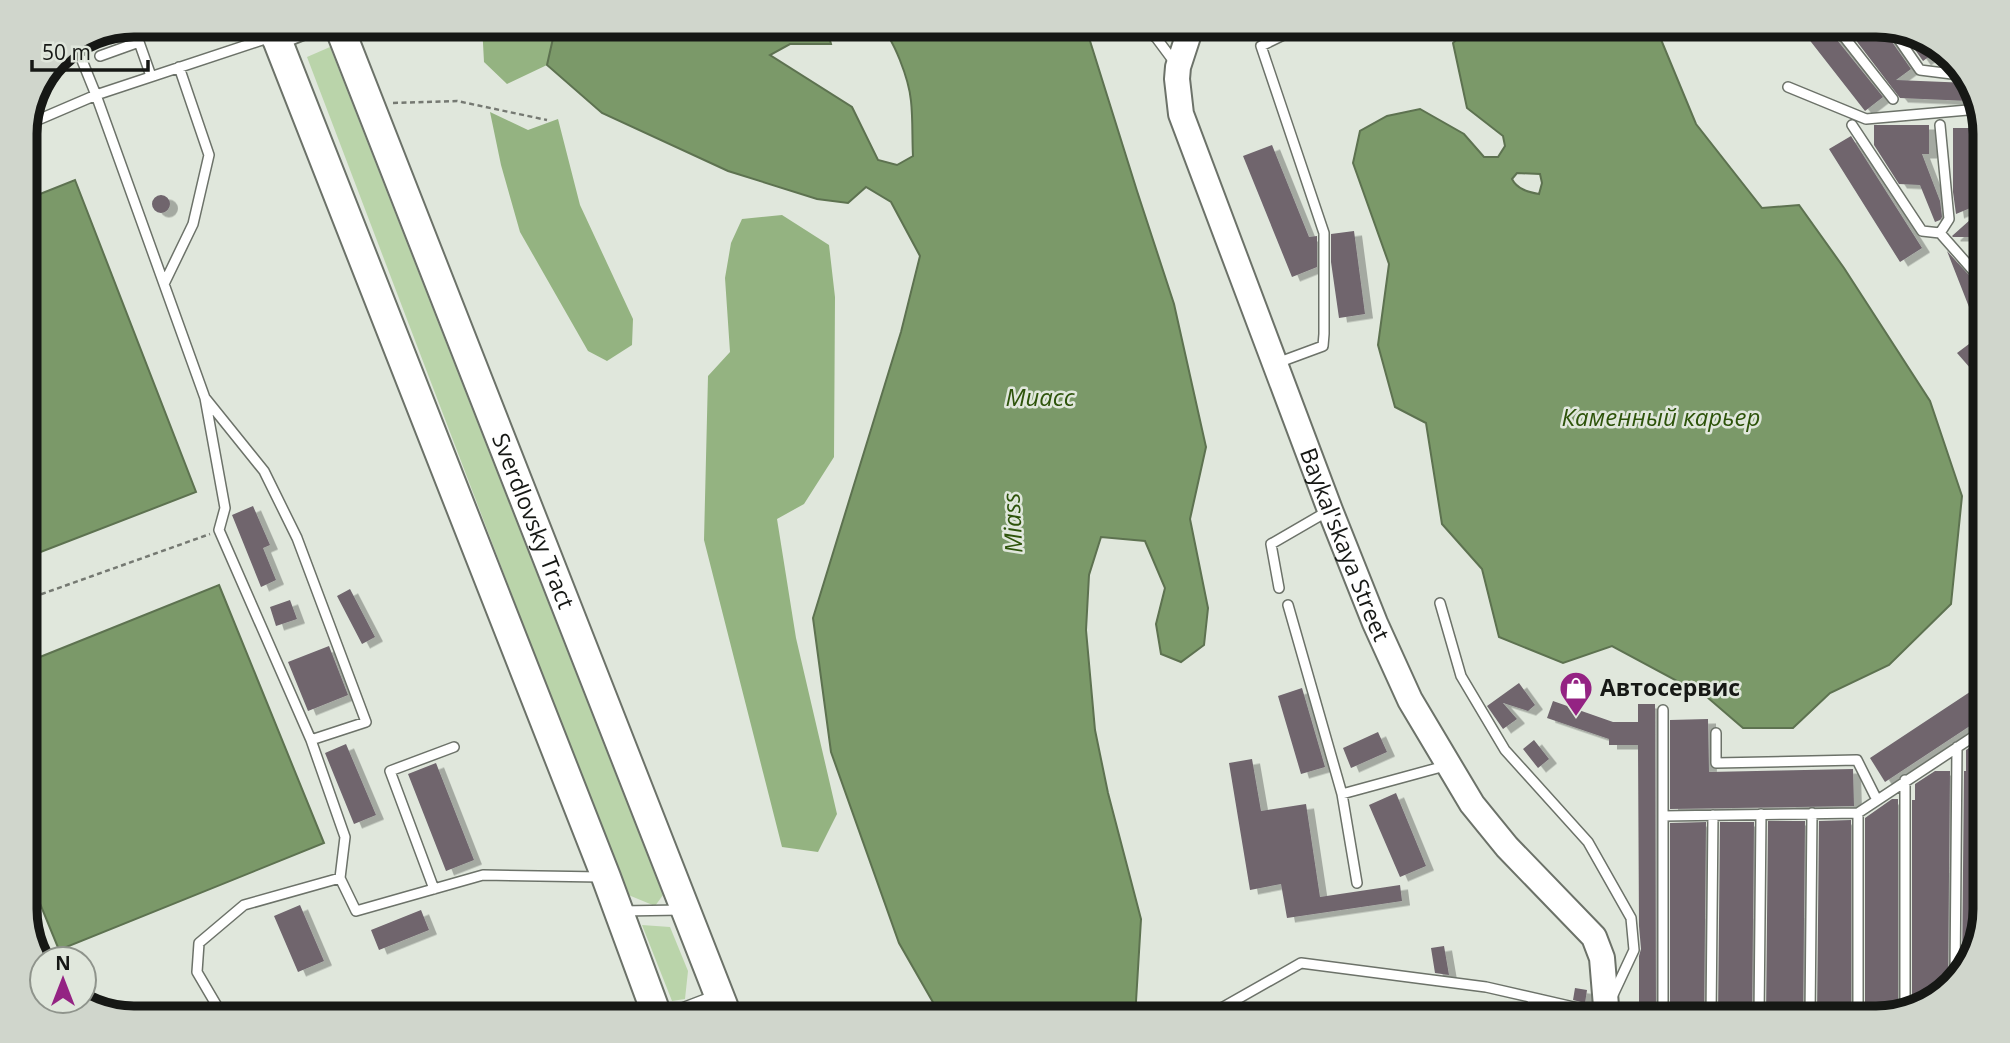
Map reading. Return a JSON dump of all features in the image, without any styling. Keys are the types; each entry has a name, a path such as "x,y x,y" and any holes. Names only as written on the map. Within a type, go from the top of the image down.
{"main road":[{"path":"266,37 606,877 652,1006"},
{"name":"Sverdlovsky Tract","path":"343,37 723,1006"}],"street":[{"name":"Baykal'skaya Street","path":"1188,37 1178,67 1181,114 1375,623 1410,701 1472,804 1507,847 1594,937 1602,958 1605,1006"}],"lane":[{"path":"38,120 96,95 179,67 250,37"},
{"path":"1155,37 1178,67"},
{"path":"1276,363 1323,346 1324,334 1324,233 1261,46 1279,37"},
{"path":"1844,37 1893,99"},
{"path":"1899,40 1920,70 1952,74"},
{"path":"100,56 139,42 151,76"},
{"path":"79,54 205,398 225,508 219,530 311,740 345,837 341,878 356,911 483,875 606,877"},
{"path":"164,284 193,224 209,155 179,67"},
{"path":"1788,87 1866,119 1970,110"},
{"path":"1852,125 1922,231 1940,233 1973,270"},
{"path":"1940,125 1950,219 1940,233"},
{"path":"205,398 264,471 297,538 366,722 311,740"},
{"path":"1279,588 1271,544 1330,510"},
{"path":"1440,603 1461,676 1505,750 1588,842 1631,918 1634,950 1610,1006"},
{"path":"1288,605 1342,794 1357,883"},
{"path":"1663,710 1663,1006"},
{"path":"1716,733 1716,763 1857,760 1877,800"},
{"path":"1663,816 1858,813 1973,737"},
{"path":"434,889 390,771 454,747"},
{"path":"1955,965 1957,747"},
{"path":"1342,794 1449,765"},
{"path":"1905,780 1905,1002"},
{"path":"1810,1006 1812,813"},
{"path":"1858,813 1858,1006"},
{"path":"1759,1006 1761,814"},
{"path":"1711,1006 1713,815"},
{"path":"217,1006 197,972 199,943 244,905 341,878"},
{"path":"618,911 686,910"},
{"path":"1225,1006 1301,963 1486,987 1568,1006"},
{"path":"1531,1006 1534,998"}],"path":[{"path":"369,104 457,101 547,120"},
{"path":"37,596 219,530"}],"shaded area":[{"path":"483,37 553,37 547,65 507,84 484,62"},
{"path":"330,47 663,895 655,906 626,894 307,57"},
{"path":"490,112 528,130 558,119 580,205 633,319 632,345 607,361 588,351 520,232 501,165"},
{"path":"782,215 829,245 835,297 834,457 804,504 777,519 796,638 837,814 818,852 782,847 704,540 708,376 730,352 725,278 731,243 742,219"},
{"path":"642,925 670,927 688,971 685,999 672,1001"}],"water":[{"name":"Миасс","path":"553,37 829,37 831,44 790,44 770,55 852,107 878,160 897,165 913,156 911,101 900,60 889,37 1089,37 1174,304 1206,447 1190,519 1208,608 1204,645 1181,662 1161,654 1156,624 1165,588 1145,541 1101,537 1089,575 1086,630 1095,730 1108,793 1141,919 1136,1006 935,1006 899,943 831,752 813,618 901,332 920,256 891,202 866,187 848,203 817,199 728,171 602,113 547,65"},
{"name":"Каменный карьер","path":"1459,37 1660,37 1696,124 1762,208 1799,205 1844,268 1930,401 1962,496 1951,604 1889,665 1830,693 1793,728 1743,728 1707,697 1612,646 1563,663 1499,637 1482,569 1442,524 1426,423 1395,407 1378,345 1389,264 1353,163 1360,131 1387,116 1420,109 1464,134 1484,157 1498,157 1505,146 1503,136 1467,108 1453,43","holes":["1517,173 1540,174 1542,183 1539,194 1520,188 1512,179"]},
{"path":"75,180 196,492 37,553 37,195"},
{"path":"219,585 324,843 71,945 57,945 37,896 37,658"}],"building":[{"path":"1807,37 1835,37 1883,97 1865,111"},
{"path":"1853,37 1890,38 1911,69 1896,80 1958,83 1967,101 1900,98"},
{"path":"1911,43 1932,55 1923,61"},
{"path":"1874,125 1929,125 1929,154 1922,154 1940,201 1940,220 1935,222 1920,185 1899,184 1874,145"},
{"path":"1953,128 1973,128 1973,207 1956,214 1953,192"},
{"path":"1851,136 1922,248 1900,262 1829,149"},
{"path":"1272,145 1309,237 1317,236 1317,267 1292,277 1243,156"},
{"path":"161,195 167,198 170,204 167,210 161,213 155,210 152,204 155,198"},
{"path":"1973,217 1973,237 1952,236"},
{"path":"1354,231 1365,314 1339,318 1331,262 1331,234"},
{"path":"1947,251 1973,280 1973,312"},
{"path":"1973,341 1973,371 1957,353"},
{"path":"253,506 270,545 263,548 276,580 261,587 232,515"},
{"path":"350,589 375,637 362,644 337,596"},
{"path":"290,600 297,619 276,626 270,607"},
{"path":"329,646 348,695 308,711 288,662"},
{"path":"1519,683 1535,705 1528,711 1503,703 1517,719 1503,729 1487,706"},
{"path":"1302,688 1325,767 1301,774 1278,696"},
{"path":"1973,690 1973,724 1885,782 1870,758"},
{"path":"1553,701 1613,722 1638,722 1638,704 1655,704 1656,1006 1639,1006 1641,949 1638,745 1609,745 1609,739 1547,718"},
{"path":"1708,719 1709,772 1853,769 1854,806 1670,809 1670,720"},
{"path":"1378,732 1387,752 1351,768 1343,748"},
{"path":"1534,740 1549,759 1538,768 1523,749"},
{"path":"346,744 376,815 354,824 325,753"},
{"path":"1973,745 1973,909 1970,934 1962,954 1964,771 1966,750"},
{"path":"1252,759 1261,811 1306,804 1320,897 1400,885 1402,901 1287,918 1281,884 1250,890 1229,763"},
{"path":"436,763 474,860 446,871 408,774"},
{"path":"1935,771 1950,771 1948,974 1935,986 1912,999 1912,800 1915,800 1915,784"},
{"path":"1396,793 1426,866 1400,877 1369,805"},
{"path":"1892,799 1898,799 1898,1004 1889,1005 1865,1006 1865,818"},
{"path":"1851,820 1851,1006 1817,1006 1819,821"},
{"path":"1768,821 1805,821 1803,1006 1766,1006"},
{"path":"1706,822 1704,1006 1670,1006 1670,823"},
{"path":"1720,822 1754,822 1752,1006 1718,1006"},
{"path":"300,905 324,961 298,972 274,916"},
{"path":"421,910 429,930 379,950 371,930"},
{"path":"1444,946 1449,975 1435,973 1431,948"},
{"path":"1575,988 1587,990 1585,1003 1573,1000"},
{"path":"1498,1004 1498,1006 1319,1006"}],"place":[{"name":"Автосервис","path":"1576,718"}],"water label":[{"name":"Miass","path":"1013,523"}]}
